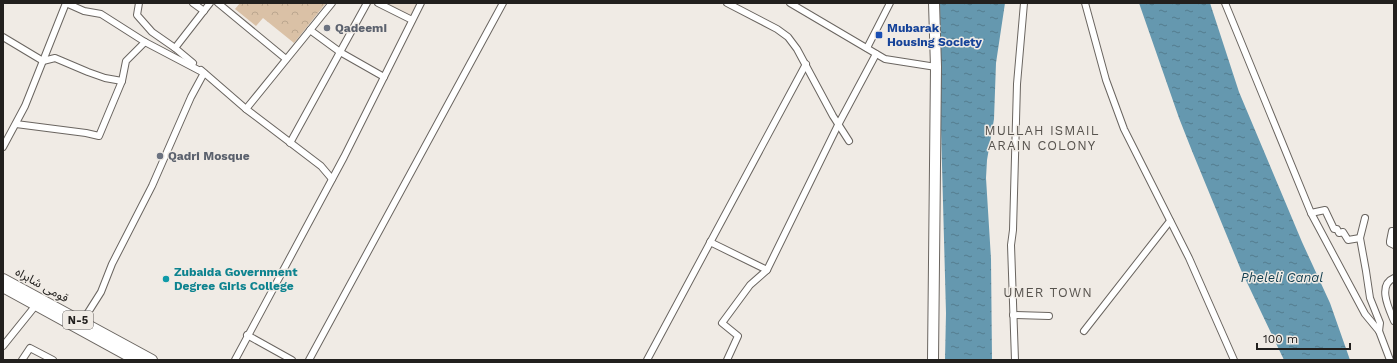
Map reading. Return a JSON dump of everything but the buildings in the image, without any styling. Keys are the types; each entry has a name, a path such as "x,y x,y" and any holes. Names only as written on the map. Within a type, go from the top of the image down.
{"main road":[{"path":"933,360 936,67 934,3"},
{"name":"قومی شاہراہ","path":"3,279 152,360"},
{"name":"قومی شاہراہ","path":"3,287 131,359"}],"street":[{"path":"3,147 25,106 66,3 84,11 101,14 145,42 204,73"},
{"path":"139,3 138,15 152,32 175,48 246,108 321,166 332,179"},
{"path":"193,3 204,11"},
{"path":"175,48 210,3"},
{"path":"218,3 286,59"},
{"path":"246,108 332,3"},
{"path":"290,143 367,3"},
{"path":"378,3 412,20"},
{"path":"235,360 332,179 420,3"},
{"path":"309,360 503,3"},
{"path":"727,3 777,29 788,37 798,49 838,125 849,141"},
{"path":"790,3 885,59 936,67"},
{"path":"867,48 890,3"},
{"path":"1015,360 1011,245 1013,230 1017,84 1024,3"},
{"path":"1085,3 1106,80 1124,129 1189,258 1234,360"},
{"path":"1225,3 1311,213 1366,314 1378,331 1390,360"},
{"path":"310,30 340,52 384,77"},
{"path":"3,37 43,61 55,58 104,78 122,81"},
{"path":"16,124 99,136 122,81 126,61 145,42"},
{"path":"727,360 738,336 722,323 750,285 767,270 838,125 876,54"},
{"path":"647,360 806,64"},
{"path":"82,322 101,292 112,264 152,186 191,97 204,73"},
{"path":"1311,213 1325,210 1334,229 1337,229 1340,233 1343,232 1348,240 1360,238"},
{"path":"1365,218 1360,238 1370,298 1380,324 1378,331"},
{"path":"1084,331 1170,221"},
{"path":"1392,231 1390,243 1394,245"},
{"path":"710,242 767,270"},
{"path":"1380,324 1394,319 1387,306 1385,287 1388,282 1394,278"},
{"path":"3,346 36,305"},
{"path":"1013,315 1049,316"},
{"path":"248,335 292,360"},
{"path":"22,360 30,348 53,360"}],"shaded area":[{"path":"378,3 421,3 412,20"}],"green space":[{"path":"240,3 326,3 294,43 263,18 256,26 235,9"}],"water":[{"path":"940,3 1005,3 996,63 994,119 987,160 986,178 991,259 992,360 945,360 946,313 941,128"},
{"name":"Pheleli Canal","path":"1139,3 1210,3 1239,92 1302,242 1330,303 1350,360 1284,360 1241,270 1192,151"}],"place":[{"name":"Qadeemi","path":"327,28"},
{"name":"Mubarak Housing Society","path":"879,35"},
{"name":"Qadri Mosque","path":"160,156"},
{"name":"Zubaida Government Degree Girls College","path":"166,279"}],"district":[{"name":"MULLAH ISMAIL ARAIN COLONY","path":"1042,138"},
{"name":"UMER TOWN","path":"1048,292"}]}
